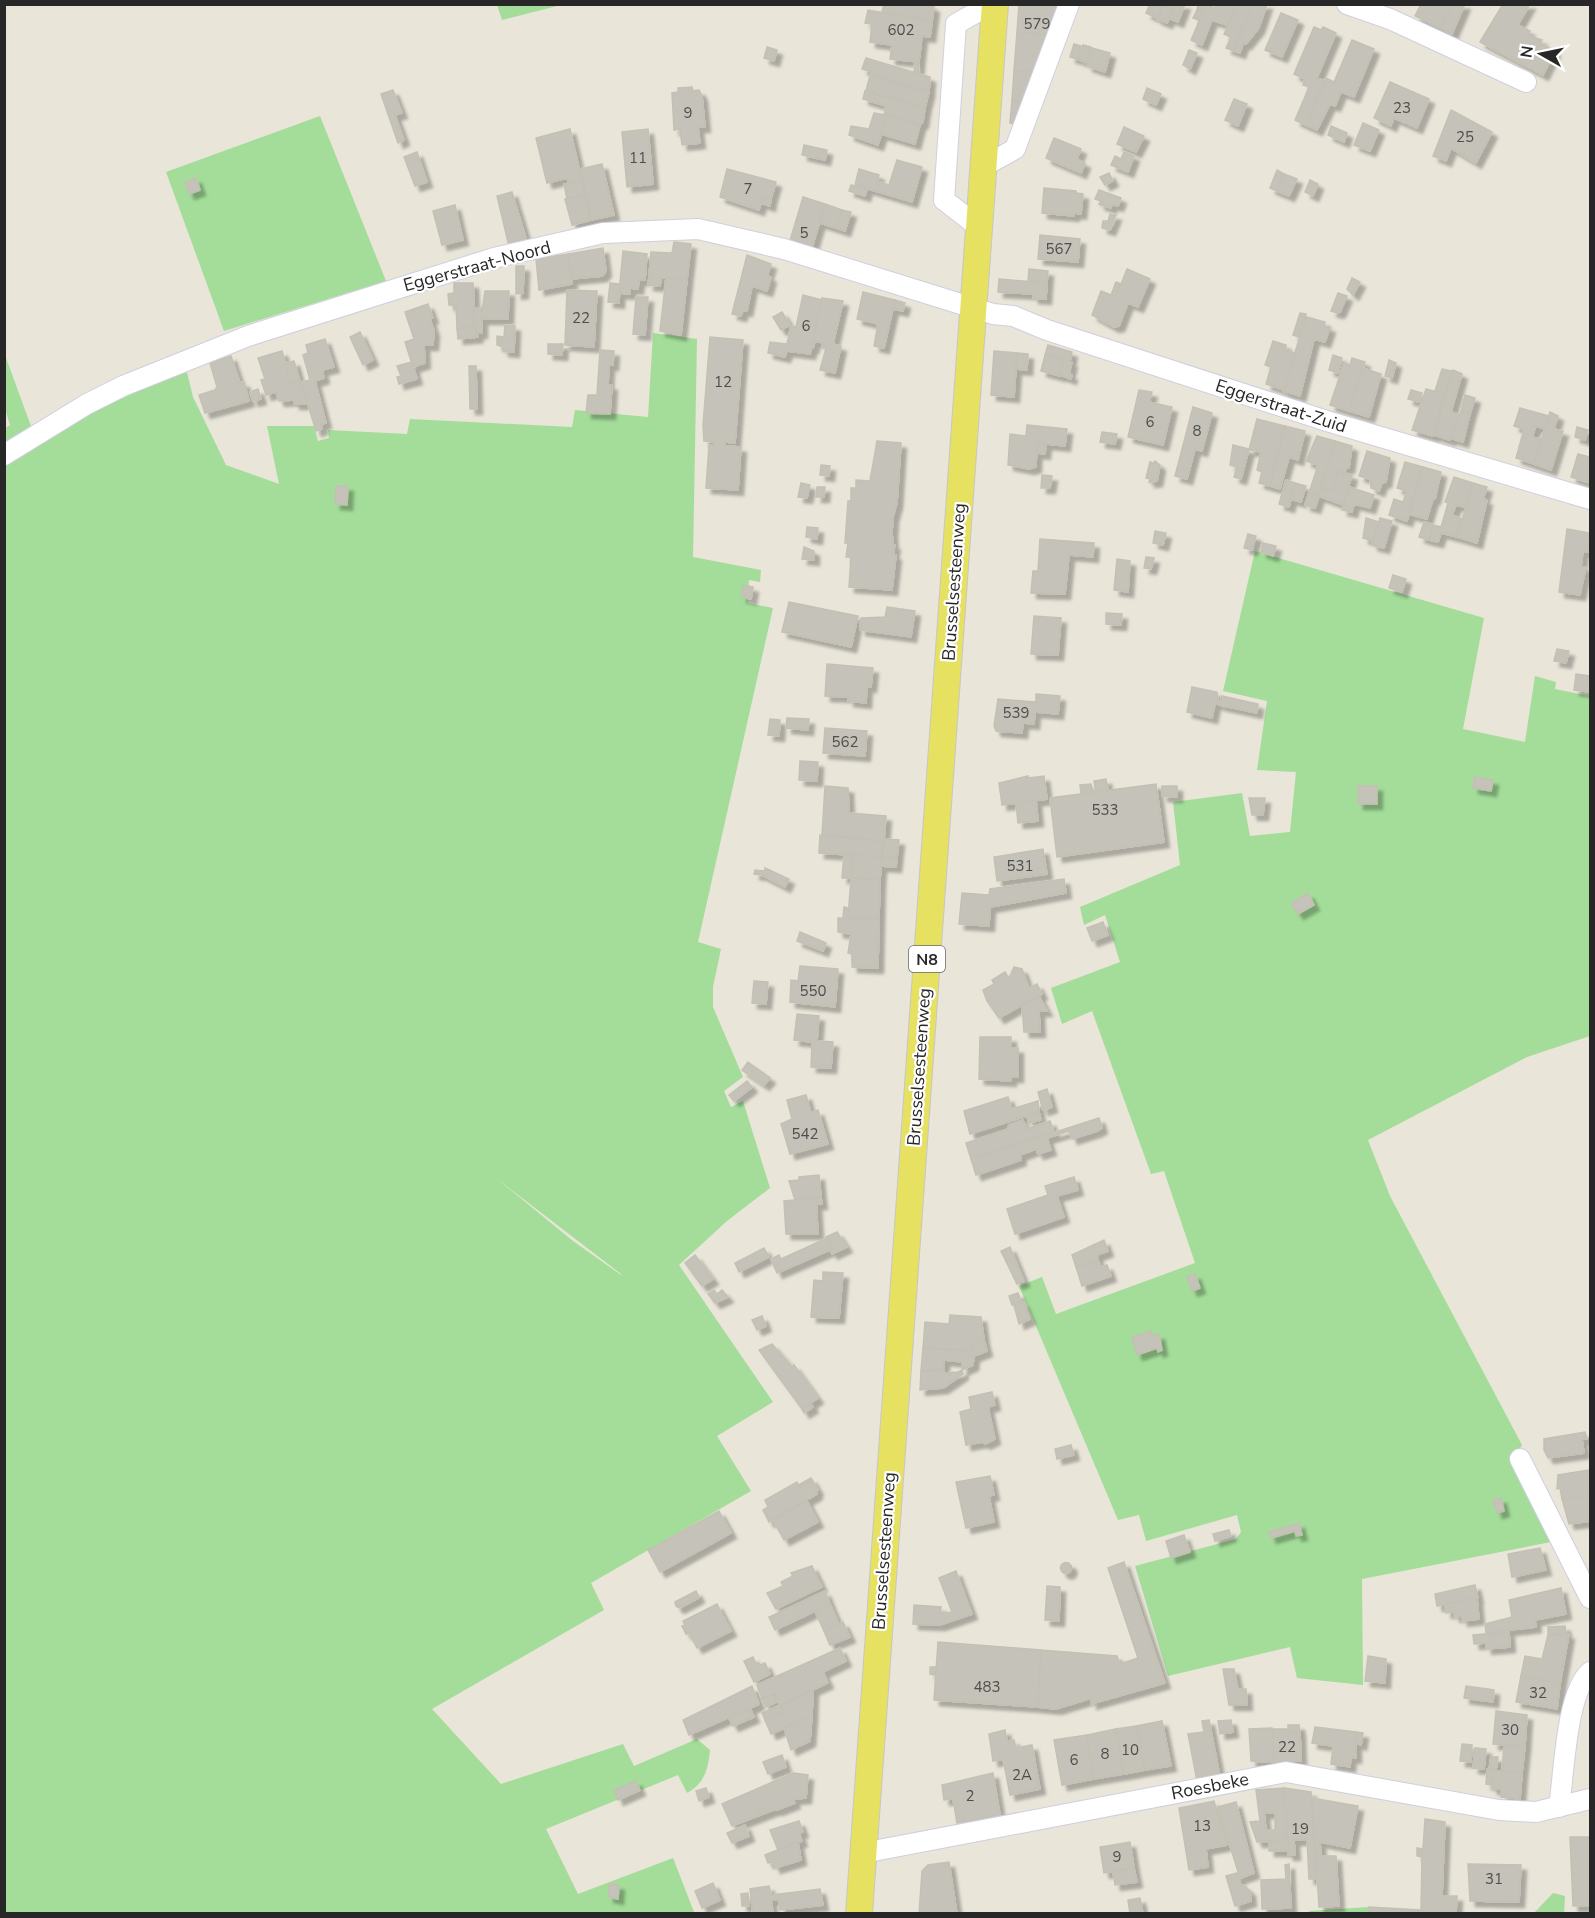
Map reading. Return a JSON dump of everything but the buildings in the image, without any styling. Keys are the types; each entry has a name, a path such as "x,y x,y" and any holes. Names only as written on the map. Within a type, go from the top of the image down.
{"main road":[{"name":"Brusselsesteenweg","path":"859,1914 980,228 993,4"}],"street":[{"path":"980,228 944,200 956,24 993,4"},
{"path":"984,166 1015,149 1069,4"},
{"path":"1347,4 1390,19 1526,82"},
{"name":"Eggerstraat-Noord","path":"4,455 87,404 123,386 248,336 494,258 603,233 698,230 784,249 974,306"},
{"name":"Eggerstraat-Zuid","path":"974,306 993,314 1013,316 1068,337 1330,422 1590,499"},
{"path":"1520,1459 1590,1598"},
{"path":"1559,1807 1572,1714 1578,1692 1590,1672"},
{"name":"Roesbeke","path":"863,1853 1286,1772 1499,1810 1536,1812 1590,1799"}],"green space":[{"path":"497,4 561,5 502,20"},
{"path":"320,116 386,281 224,331 166,172"},
{"path":"653,333 697,339 693,557 761,570 760,582 749,580 748,603 773,608 698,942 721,949 713,987 713,1007 743,1077 724,1091 731,1107 743,1101 770,1188 727,1221 679,1265 773,1402 717,1436 751,1491 591,1583 604,1610 432,1709 501,1784 623,1744 634,1766 697,1739 710,1750 708,1763 702,1780 687,1793 678,1775 546,1829 578,1894 673,1858 694,1912 5,1914 5,466 92,412 138,388 186,368 193,397 226,465 279,484 267,426 314,426 318,441 329,438 328,430 407,434 410,419 572,427 575,410 648,417","holes":["496,1178 621,1274 573,1241"]},
{"path":"5,355 32,429 5,447 4,429 10,425 5,409"},
{"path":"1255,551 1484,618 1463,729 1525,742 1535,676 1556,682 1555,689 1590,696 1590,1036 1527,1057 1368,1140 1390,1196 1522,1445 1516,1456 1556,1541 1362,1579 1363,1685 1297,1678 1290,1647 1168,1676 1135,1566 1236,1539 1241,1532 1237,1515 1146,1541 1139,1515 1118,1520 1019,1286 1042,1277 1056,1314 1195,1263 1164,1171 1151,1174 1092,1011 1062,1024 1051,988 1120,962 1105,915 1084,925 1080,907 1180,865 1173,802 1242,793 1250,836 1290,832 1296,772 1257,770 1267,701 1223,691"},
{"path":"1553,1893 1565,1896 1564,1913 1534,1913"},
{"path":"1369,1907 1369,1913 1309,1914 1309,1911"}]}
